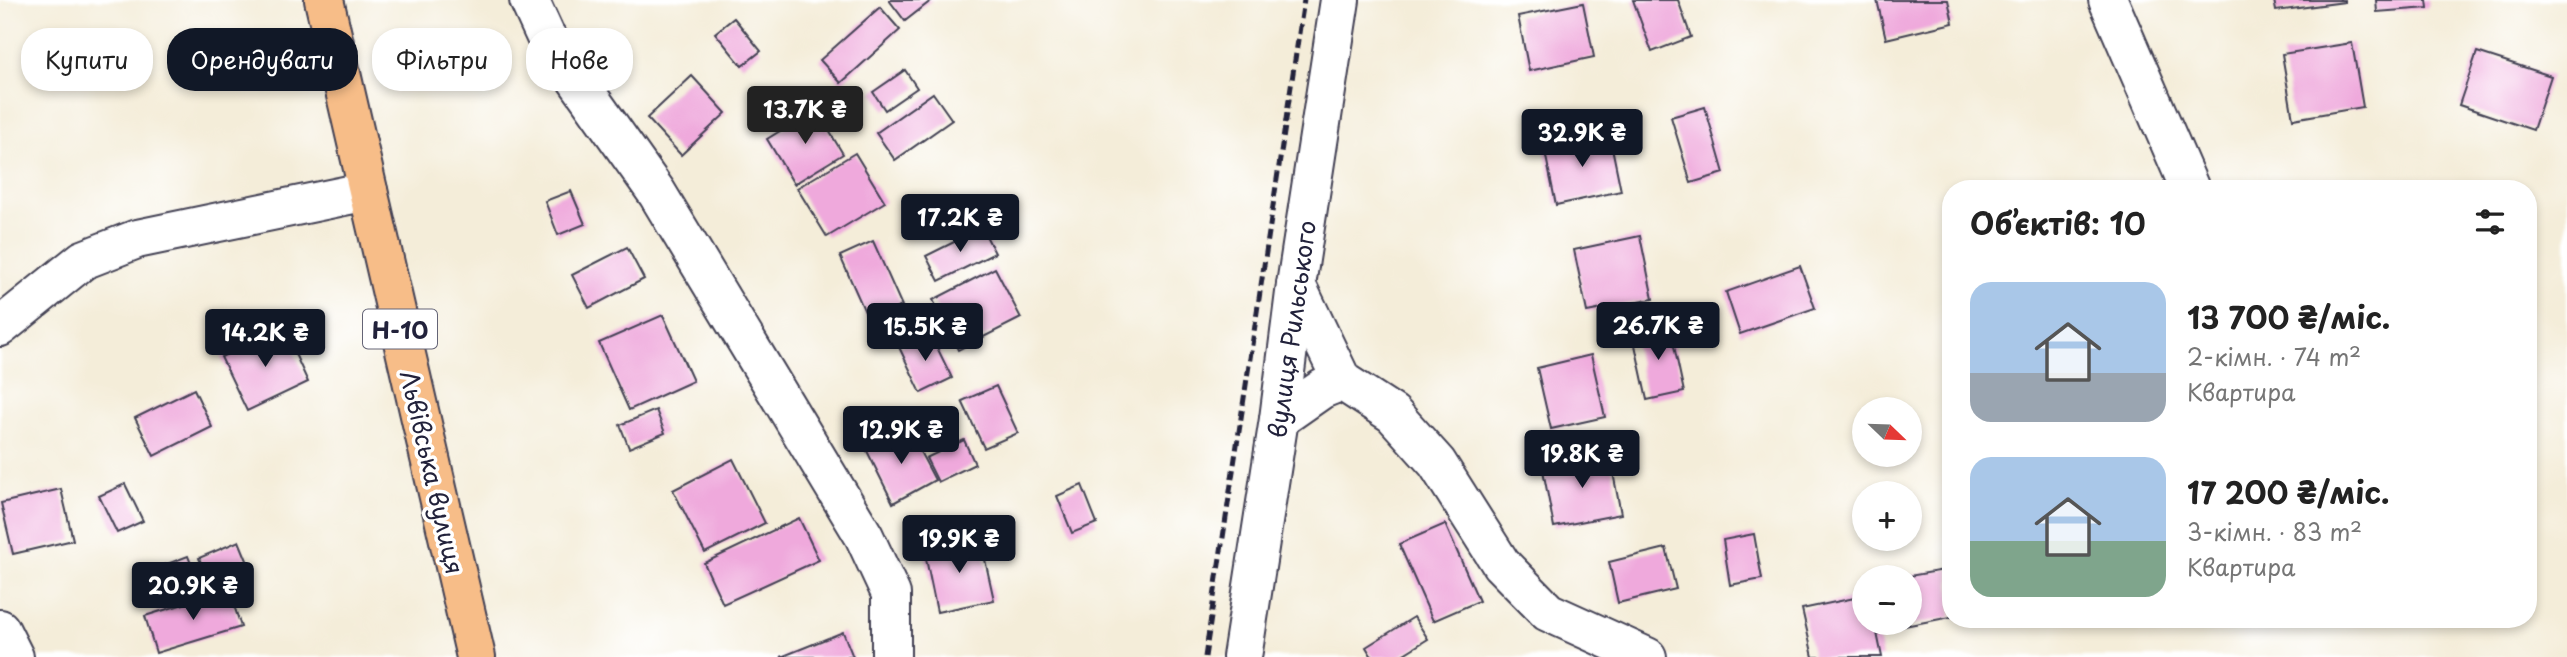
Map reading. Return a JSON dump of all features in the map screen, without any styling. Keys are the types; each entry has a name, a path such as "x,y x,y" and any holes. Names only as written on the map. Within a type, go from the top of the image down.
{"main road":[{"name":"Львівська вулиця","path":"324,0 476,657"}],"street":[{"path":"529,0 545,35 657,193 864,536 891,594 891,657"},
{"name":"вулиця Рильського","path":"1242,657 1340,0"},
{"path":"2108,0 2186,180"},
{"path":"0,327 83,260 136,239 368,191"},
{"path":"1296,285 1342,381 1392,414 1437,463 1502,564 1548,612 1647,657"},
{"path":"1279,419 1322,389 1342,381"},
{"path":"0,629 14,657"}],"building":[{"path":"889,0 932,0 905,21"},
{"path":"1633,0 1678,0 1691,37 1652,52"},
{"path":"1877,0 1948,0 1953,23 1886,39"},
{"path":"2274,0 2344,0 2344,2 2276,11"},
{"path":"2376,0 2427,0 2428,8 2377,12"},
{"path":"1583,3 1594,57 1529,71 1518,16"},
{"path":"880,7 900,30 841,83 820,60"},
{"path":"734,18 761,51 742,66 715,33"},
{"path":"2352,43 2363,107 2293,119 2282,54"},
{"path":"2477,52 2551,76 2533,130 2459,105"},
{"path":"905,70 917,88 885,110 873,92"},
{"path":"692,76 726,113 681,155 647,118"},
{"path":"933,93 952,120 895,160 876,133"},
{"path":"1705,107 1724,173 1691,183 1671,117"},
{"path":"816,109 843,154 794,184 767,139"},
{"path":"1609,133 1621,191 1556,205 1544,147"},
{"path":"855,153 885,202 827,237 797,188"},
{"path":"571,191 585,224 558,235 545,201"},
{"path":"982,228 995,253 939,281 926,256"},
{"path":"1640,236 1653,299 1587,312 1574,250"},
{"path":"873,241 902,306 869,321 840,256"},
{"path":"627,247 644,279 589,308 572,275"},
{"path":"1800,266 1815,308 1740,334 1726,292"},
{"path":"995,268 1021,318 958,350 933,300"},
{"path":"663,315 693,381 629,410 599,343"},
{"path":"1669,323 1684,392 1647,400 1632,331"},
{"path":"283,328 308,382 247,411 221,357"},
{"path":"930,333 952,378 921,393 899,347"},
{"path":"1591,355 1605,417 1551,429 1537,368"},
{"path":"996,386 1018,433 984,448 962,401"},
{"path":"194,389 212,427 154,456 135,418"},
{"path":"656,410 665,433 629,448 620,425"},
{"path":"908,429 935,480 893,503 867,451"},
{"path":"964,440 975,464 938,482 926,458"},
{"path":"1609,452 1621,514 1554,527 1542,465"},
{"path":"733,459 765,523 705,553 673,490"},
{"path":"125,484 143,521 117,533 99,496"},
{"path":"1082,485 1097,523 1072,533 1057,496"},
{"path":"61,489 73,540 13,554 1,503"},
{"path":"799,518 819,560 723,604 704,563"},
{"path":"1445,524 1479,601 1433,621 1399,544"},
{"path":"1754,534 1762,579 1730,585 1723,540"},
{"path":"980,537 994,600 937,612 924,549"},
{"path":"239,541 251,570 211,587 199,558"},
{"path":"1666,548 1676,589 1618,603 1609,562"},
{"path":"188,556 198,582 148,601 138,575"},
{"path":"1942,570 1942,619 1922,623 1922,574"},
{"path":"229,590 241,627 156,653 145,616"},
{"path":"1852,599 1852,635 1877,635 1882,657 1813,657 1802,609"},
{"path":"1414,617 1428,639 1399,657 1372,657 1366,647"},
{"path":"843,632 853,657 781,657"}],"railway":[{"path":"1205,657 1304,0"}]}
